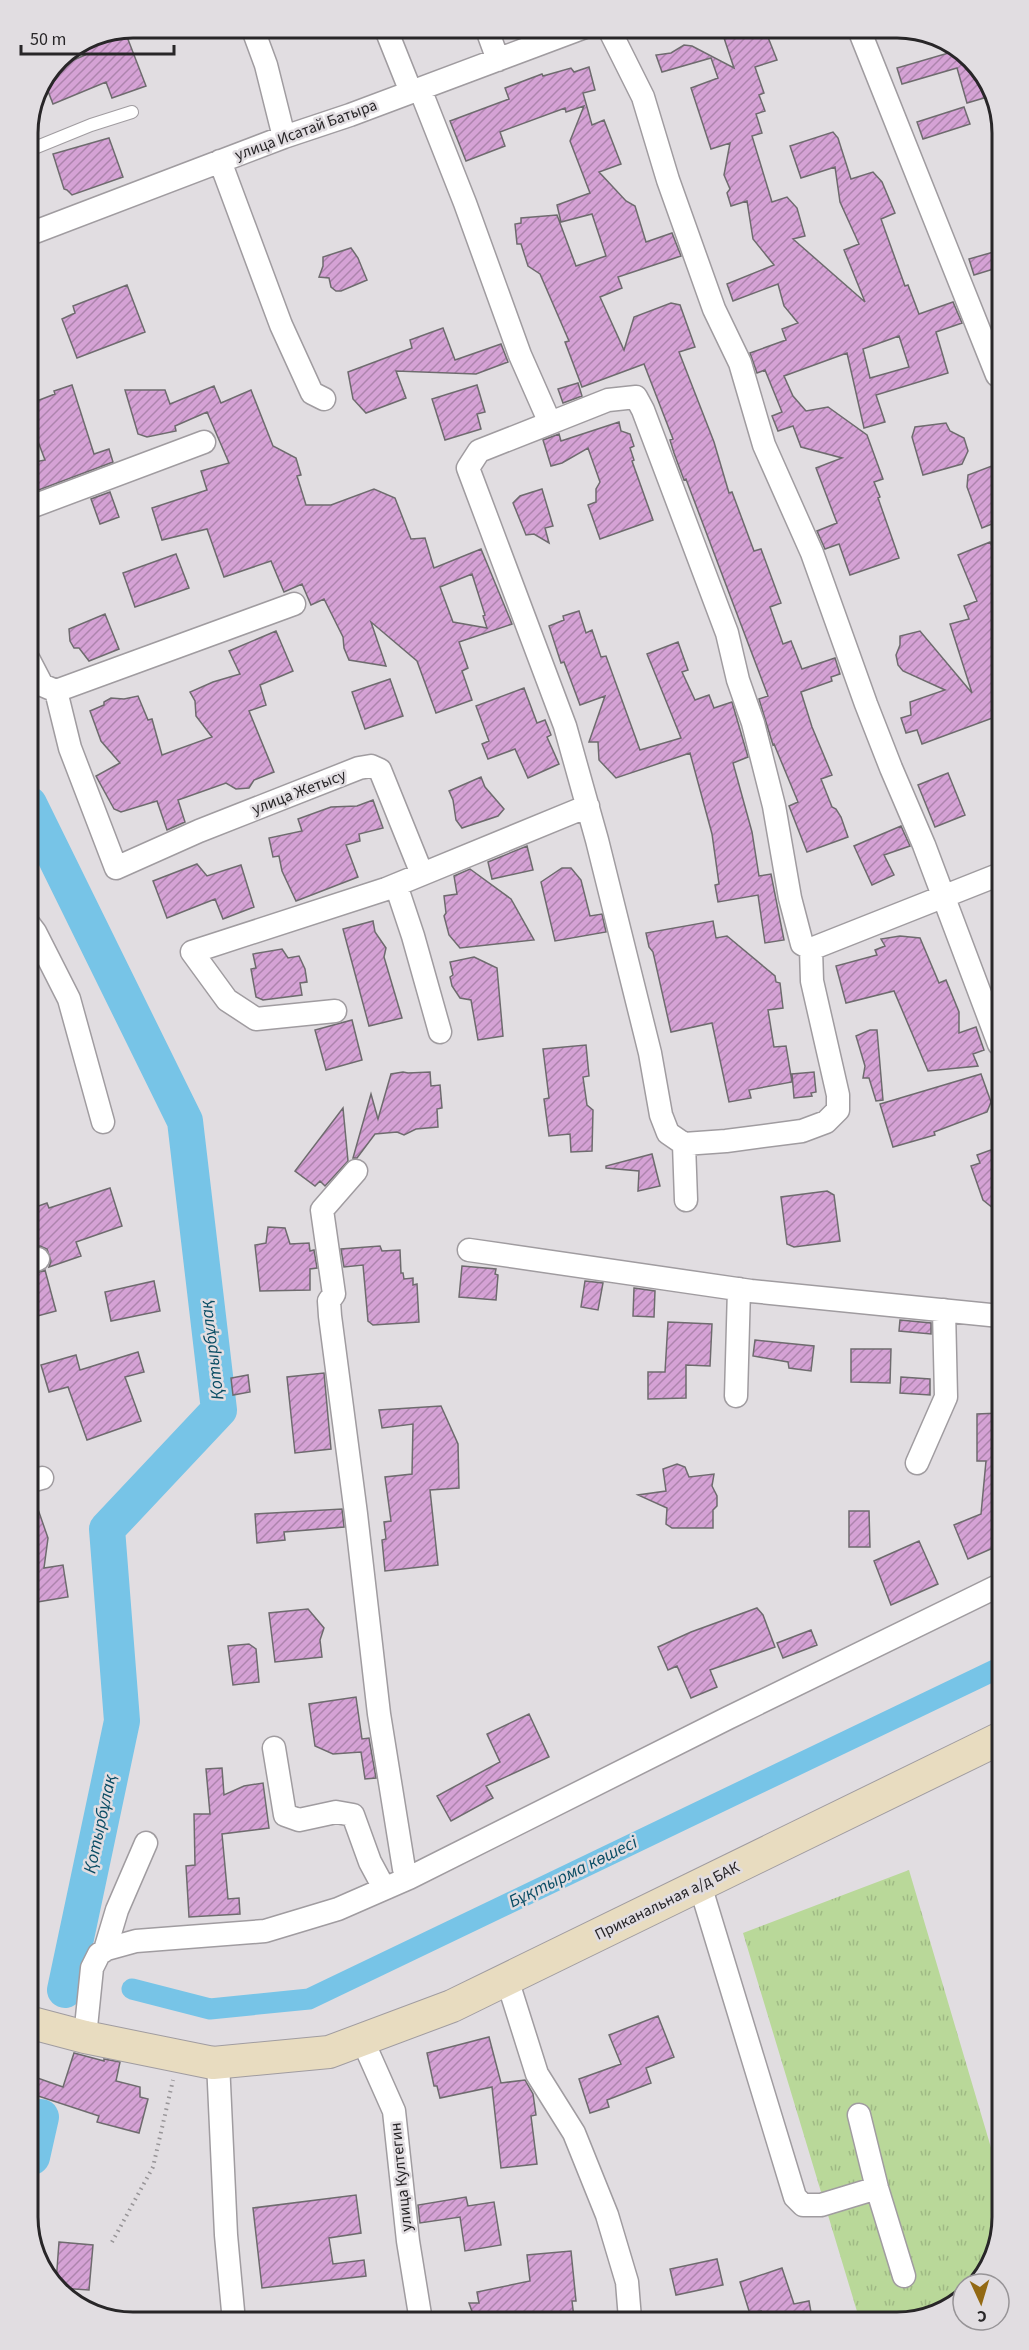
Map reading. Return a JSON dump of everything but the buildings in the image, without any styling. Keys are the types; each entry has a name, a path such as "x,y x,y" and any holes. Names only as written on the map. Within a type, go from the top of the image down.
{"main road":[{"name":"Приканальная а/д БАК","path":"37,2024 85,2037 218,2062 329,2052 452,2006 992,1742"}],"street":[{"path":"256,37 266,65 284,137"},
{"path":"390,37 465,203 520,355 550,423"},
{"path":"490,37 498,60"},
{"name":"улица Исатай Батыра","path":"38,232 284,137 557,38"},
{"path":"613,38 643,97 668,180 714,309 740,363 764,445 812,554 870,715 924,844 992,1026"},
{"path":"862,38 992,362"},
{"path":"220,161 281,325 312,393 324,399"},
{"path":"636,397 643,410 727,633 774,806 790,898 802,944 811,949 812,981 838,1095 838,1110 826,1122 802,1131 684,1144 668,1133 661,1115 650,1053 588,806 565,726 468,468 479,451 608,400 636,397"},
{"path":"38,504 204,442"},
{"path":"38,676 42,684 56,691 294,604"},
{"name":"улица Жетысу","path":"56,691 70,748 116,868 199,831 358,768 371,766 380,770 422,874"},
{"path":"334,1011 256,1019 227,1000 192,952 396,885 588,806"},
{"path":"811,949 992,877"},
{"path":"396,885 440,1032"},
{"path":"38,935 69,999 103,1122"},
{"path":"684,1144 686,1200"},
{"path":"356,1171 322,1210 334,1293 329,1301 330,1316 380,1714 404,1869 409,1878"},
{"path":"469,1250 739,1289 992,1315"},
{"path":"736,1396 739,1289"},
{"path":"918,1464 946,1397 944,1310"},
{"path":"85,2037 92,1968 99,1954 117,1944 265,1931 338,1909 409,1878 992,1589"},
{"path":"274,1748 285,1815 299,1820 336,1812 353,1815 370,1862 384,1888"},
{"path":"105,1950 117,1910 146,1843"},
{"path":"700,1885 795,2197 803,2205 821,2205 877,2188"},
{"path":"507,1979 537,2074 574,2133 607,2215 627,2282 629,2312"},
{"name":"улица Култегин","path":"362,2039 393,2111 408,2241 420,2312"},
{"path":"218,2062 226,2235 233,2312"},
{"path":"859,2115 877,2188 904,2276"}],"lane":[{"path":"38,147 91,125 132,112"}],"path":[{"path":"112,2242 153,2167 180,2056"}],"green space":[{"path":"909,1870 992,2151 991,2230 982,2259 974,2272 951,2272 951,2295 938,2303 915,2311 857,2312 743,1933"}],"waterway":[{"name":"Қотырбұлақ","path":"38,822 185,1121 219,1410 107,1529 122,1721 65,1990"},
{"name":"Бұқтырма көшесі","path":"132,1989 210,2009 309,1999 992,1671"},
{"name":"Қотырбұлақ","path":"37,2135 41,2117"}]}
